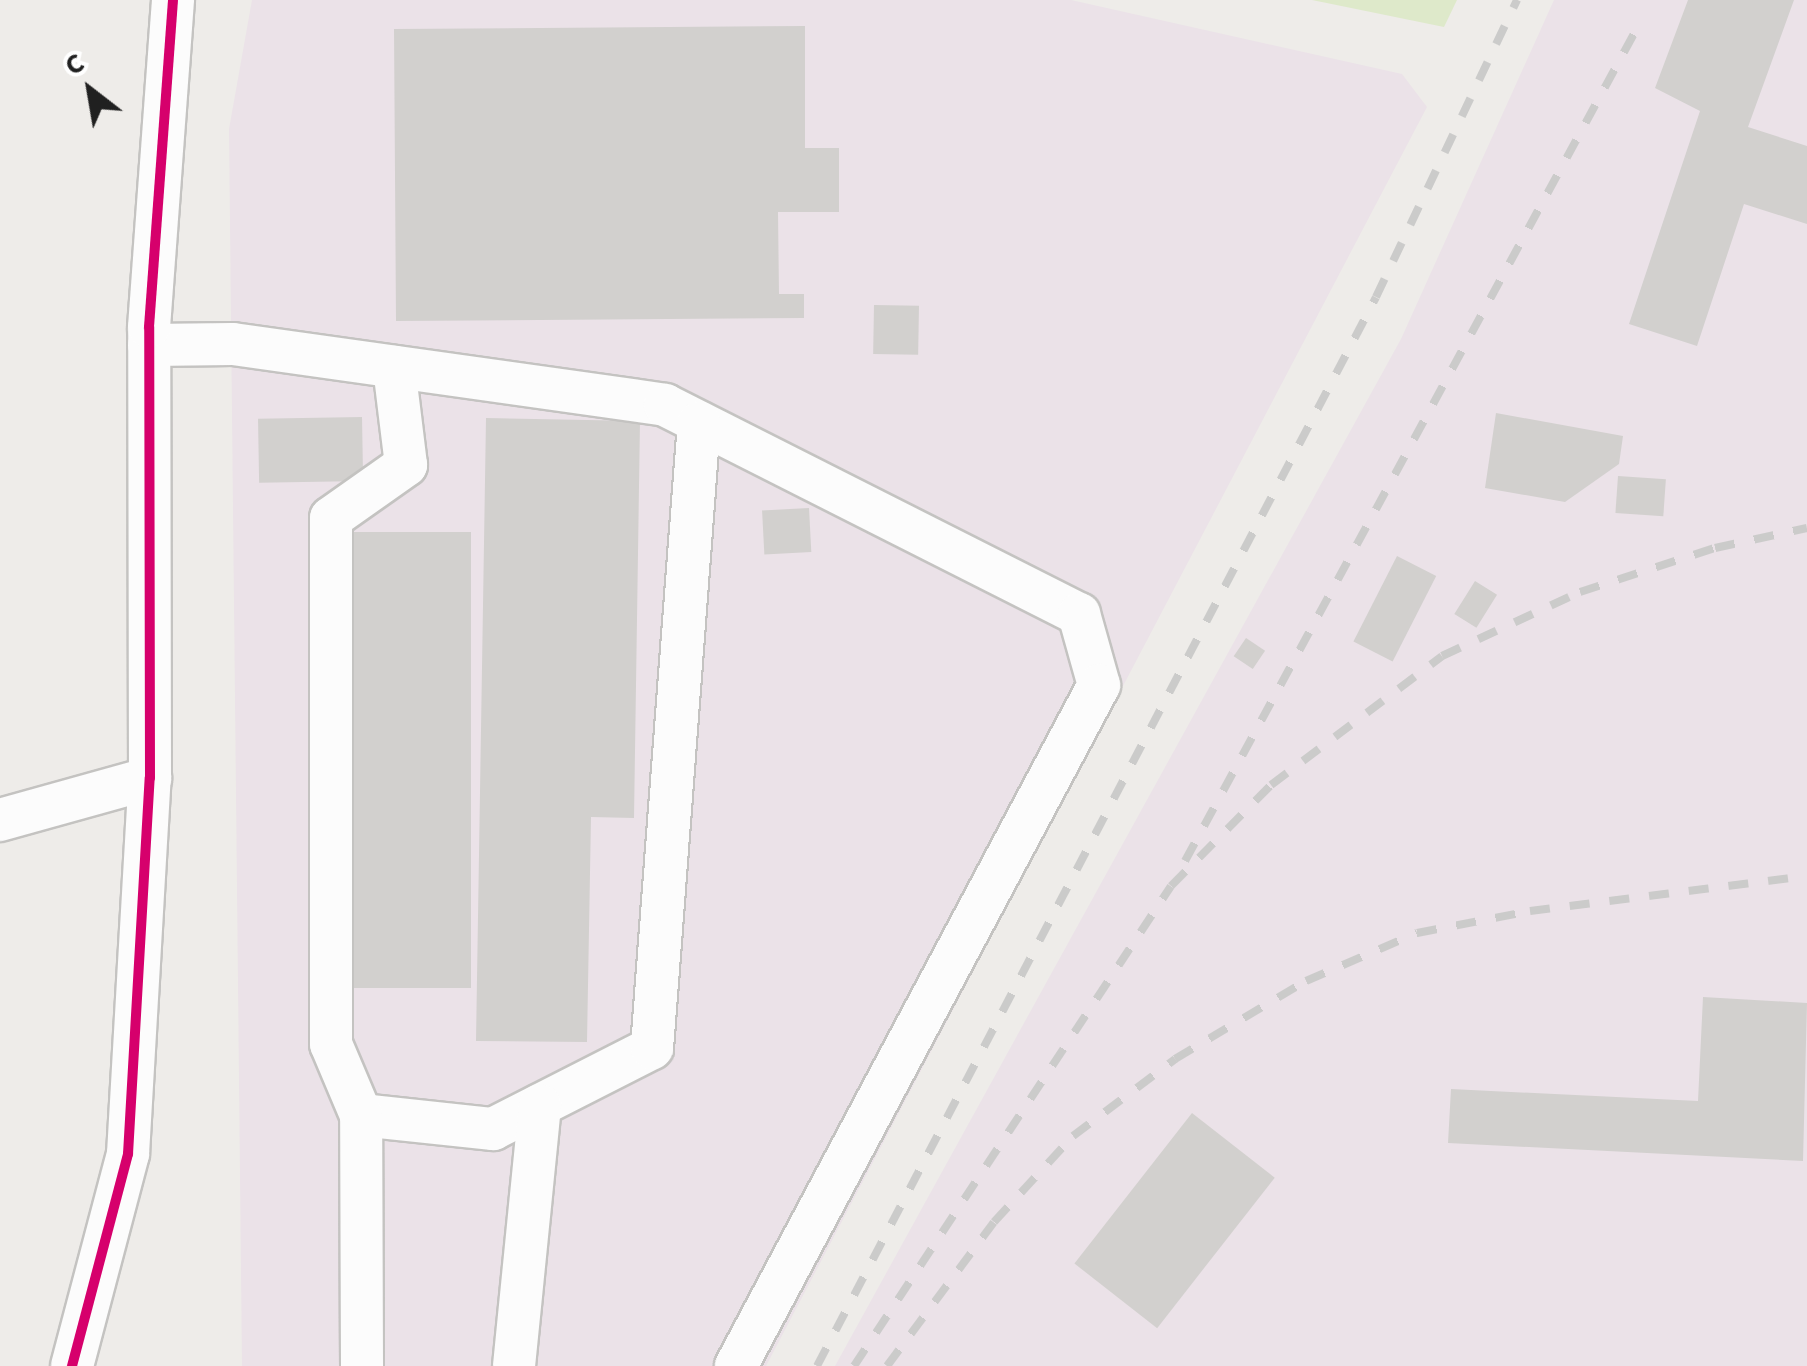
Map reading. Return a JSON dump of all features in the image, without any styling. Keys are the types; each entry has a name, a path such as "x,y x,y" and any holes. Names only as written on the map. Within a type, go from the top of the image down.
{"street":[{"path":"72,1366 128,1154 150,778 149,345 173,0"},
{"path":"149,345 233,344 665,405 1079,614 1100,684 736,1366"},
{"path":"362,1366 360,1115 331,1044 331,518 406,465 394,367"},
{"path":"360,1115 494,1129 652,1048 700,423"},
{"path":"0,820 150,778"},
{"path":"514,1366 540,1104"}],"shaded area":[{"path":"252,0 1071,0 1402,74 1427,107 766,1366 242,1366 229,129"},
{"path":"1554,0 1807,0 1807,1366 835,1366 1401,339"}],"green space":[{"path":"1312,0 1457,0 1444,27"}],"building":[{"path":"1688,0 1794,0 1748,127 1807,146 1807,224 1744,204 1697,346 1629,324 1700,111 1655,88"},
{"path":"805,26 805,148 839,148 839,212 778,212 779,294 804,294 804,318 396,321 394,29"},
{"path":"874,305 919,306 918,355 873,354"},
{"path":"1496,413 1623,436 1619,464 1565,502 1485,488"},
{"path":"362,417 363,481 259,483 258,419"},
{"path":"486,418 640,421 634,818 591,817 587,1042 476,1041"},
{"path":"1618,476 1666,479 1663,516 1615,513"},
{"path":"809,508 811,552 764,554 762,510"},
{"path":"348,532 471,532 471,988 348,988"},
{"path":"1397,556 1436,576 1393,662 1353,642"},
{"path":"1475,581 1497,595 1476,628 1454,614"},
{"path":"1246,638 1265,651 1253,669 1234,656"},
{"path":"1703,997 1807,1003 1803,1161 1448,1143 1451,1089 1698,1101"},
{"path":"1192,1113 1275,1178 1157,1328 1074,1264"}],"railway":[{"path":"817,1366 1376,297 1517,0"},
{"path":"1185,861 1636,30"},
{"path":"854,1366 1171,886 1271,785 1442,656 1580,592 1715,548 1807,528"},
{"path":"887,1366 994,1222 1073,1136 1175,1059 1306,981 1417,933 1530,911 1807,876"}],"cycle path":[{"path":"72,1366 128,1154 150,778 149,327 173,0"}]}
